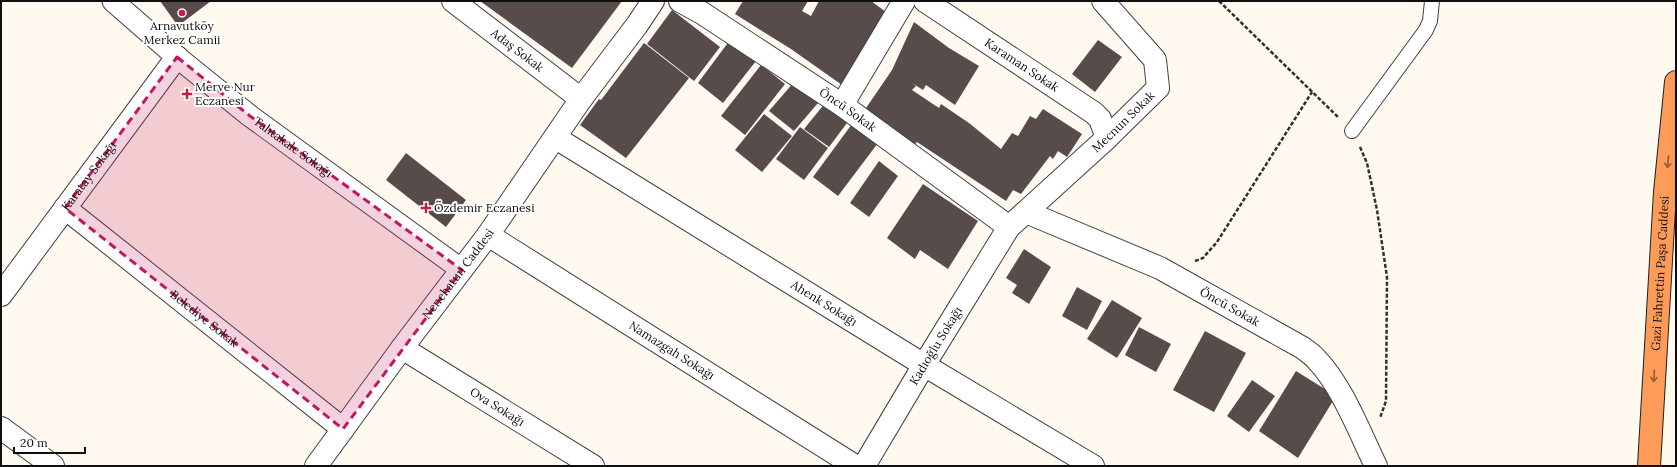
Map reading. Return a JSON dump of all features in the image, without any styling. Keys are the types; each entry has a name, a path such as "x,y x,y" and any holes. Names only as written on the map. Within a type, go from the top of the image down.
{"highway":[{"name":"Gazi Fahrettin Paşa Caddesi","path":"1649,466 1665,192 1676,82"}],"street":[{"name":"Tahtakale Sokağı","path":"113,1 177,57 250,116 462,270"},
{"name":"Adaş Sokak","path":"453,1 581,99"},
{"name":"Nenehatun Caddesi","path":"324,463 343,429 402,348 488,235 556,138 581,99 637,25 653,1"},
{"name":"Öncü Sokak","path":"680,1 705,7 842,105 1009,228"},
{"path":"842,105 904,1"},
{"name":"Karaman Sokak","path":"925,1 1094,114 1100,119 1107,138"},
{"name":"Mecnun Sokak","path":"1009,228 1107,138 1158,88 1155,60 1103,1"},
{"name":"Karatay Sokağı","path":"1,295 177,57"},
{"name":"Ahenk Sokağı","path":"556,138 924,365 1093,466"},
{"name":"Belediye Sokak","path":"65,208 343,429"},
{"name":"Öncü Sokak","path":"1026,212 1160,268 1303,348 1313,356 1331,377 1372,458"},
{"name":"Kadıoğlu Sokağı","path":"864,466 924,365 1009,228"},
{"name":"Namazgah Sokağı","path":"488,235 855,466"},
{"name":"Ova Sokağı","path":"402,348 594,466"},
{"path":"1,428 53,466"}],"lane":[{"path":"1352,131 1426,30 1430,21 1432,1"}],"path":[{"path":"1219,1 1352,131 1367,163 1377,210 1387,278 1386,401 1372,458"},
{"path":"1160,268 1188,264 1203,258 1217,242 1312,92"}],"highlighted area":[{"path":"177,57 250,116 462,270 343,429 65,208"}],"building":[{"name":"Arnavutköy Merkez Camii","path":"160,1 211,1 178,26"},
{"path":"480,1 622,1 572,68"},
{"path":"743,1 808,1 802,11 811,16 819,1 871,1 886,12 842,85 791,49 735,14"},
{"path":"672,10 720,47 694,81 647,44"},
{"path":"914,22 949,48 979,66 955,105 926,85 923,90 912,83 916,86 912,90 939,108 941,104 969,123 1001,149 1012,133 1018,136 1030,116 1036,119 1043,109 1082,134 1067,157 1058,151 1053,159 1050,156 1021,194 1013,190 1006,201 917,142 914,145 864,111 892,70"},
{"path":"730,40 756,61 723,103 698,83"},
{"path":"1098,40 1122,57 1095,92 1072,74"},
{"path":"644,43 689,78 626,158 580,125"},
{"path":"761,65 785,84 745,135 721,116"},
{"path":"794,82 818,103 794,131 769,111"},
{"path":"826,102 850,119 829,147 804,129"},
{"path":"764,114 792,136 762,172 735,150"},
{"path":"852,124 878,143 838,196 813,177"},
{"path":"800,127 828,148 804,180 776,159"},
{"path":"406,153 466,200 446,227 386,180"},
{"path":"879,161 898,176 869,217 850,203"},
{"path":"923,184 978,221 948,269 920,250 915,259 887,238"},
{"path":"1024,249 1051,267 1029,304 1012,293 1017,285 1006,278"},
{"path":"1077,287 1102,301 1087,330 1062,316"},
{"path":"1112,300 1142,318 1117,358 1087,339"},
{"path":"1139,327 1171,344 1156,372 1125,355"},
{"path":"1205,331 1246,353 1214,412 1173,390"},
{"path":"1296,371 1336,396 1298,458 1259,431"},
{"path":"1252,380 1275,396 1249,432 1227,416"}],"place":[{"name":"Arnavutköy Merkez Camii","path":"182,13"},
{"name":"Merve Nur Eczanesi","path":"187,94"},
{"name":"Özdemir Eczanesi","path":"426,208"}]}
